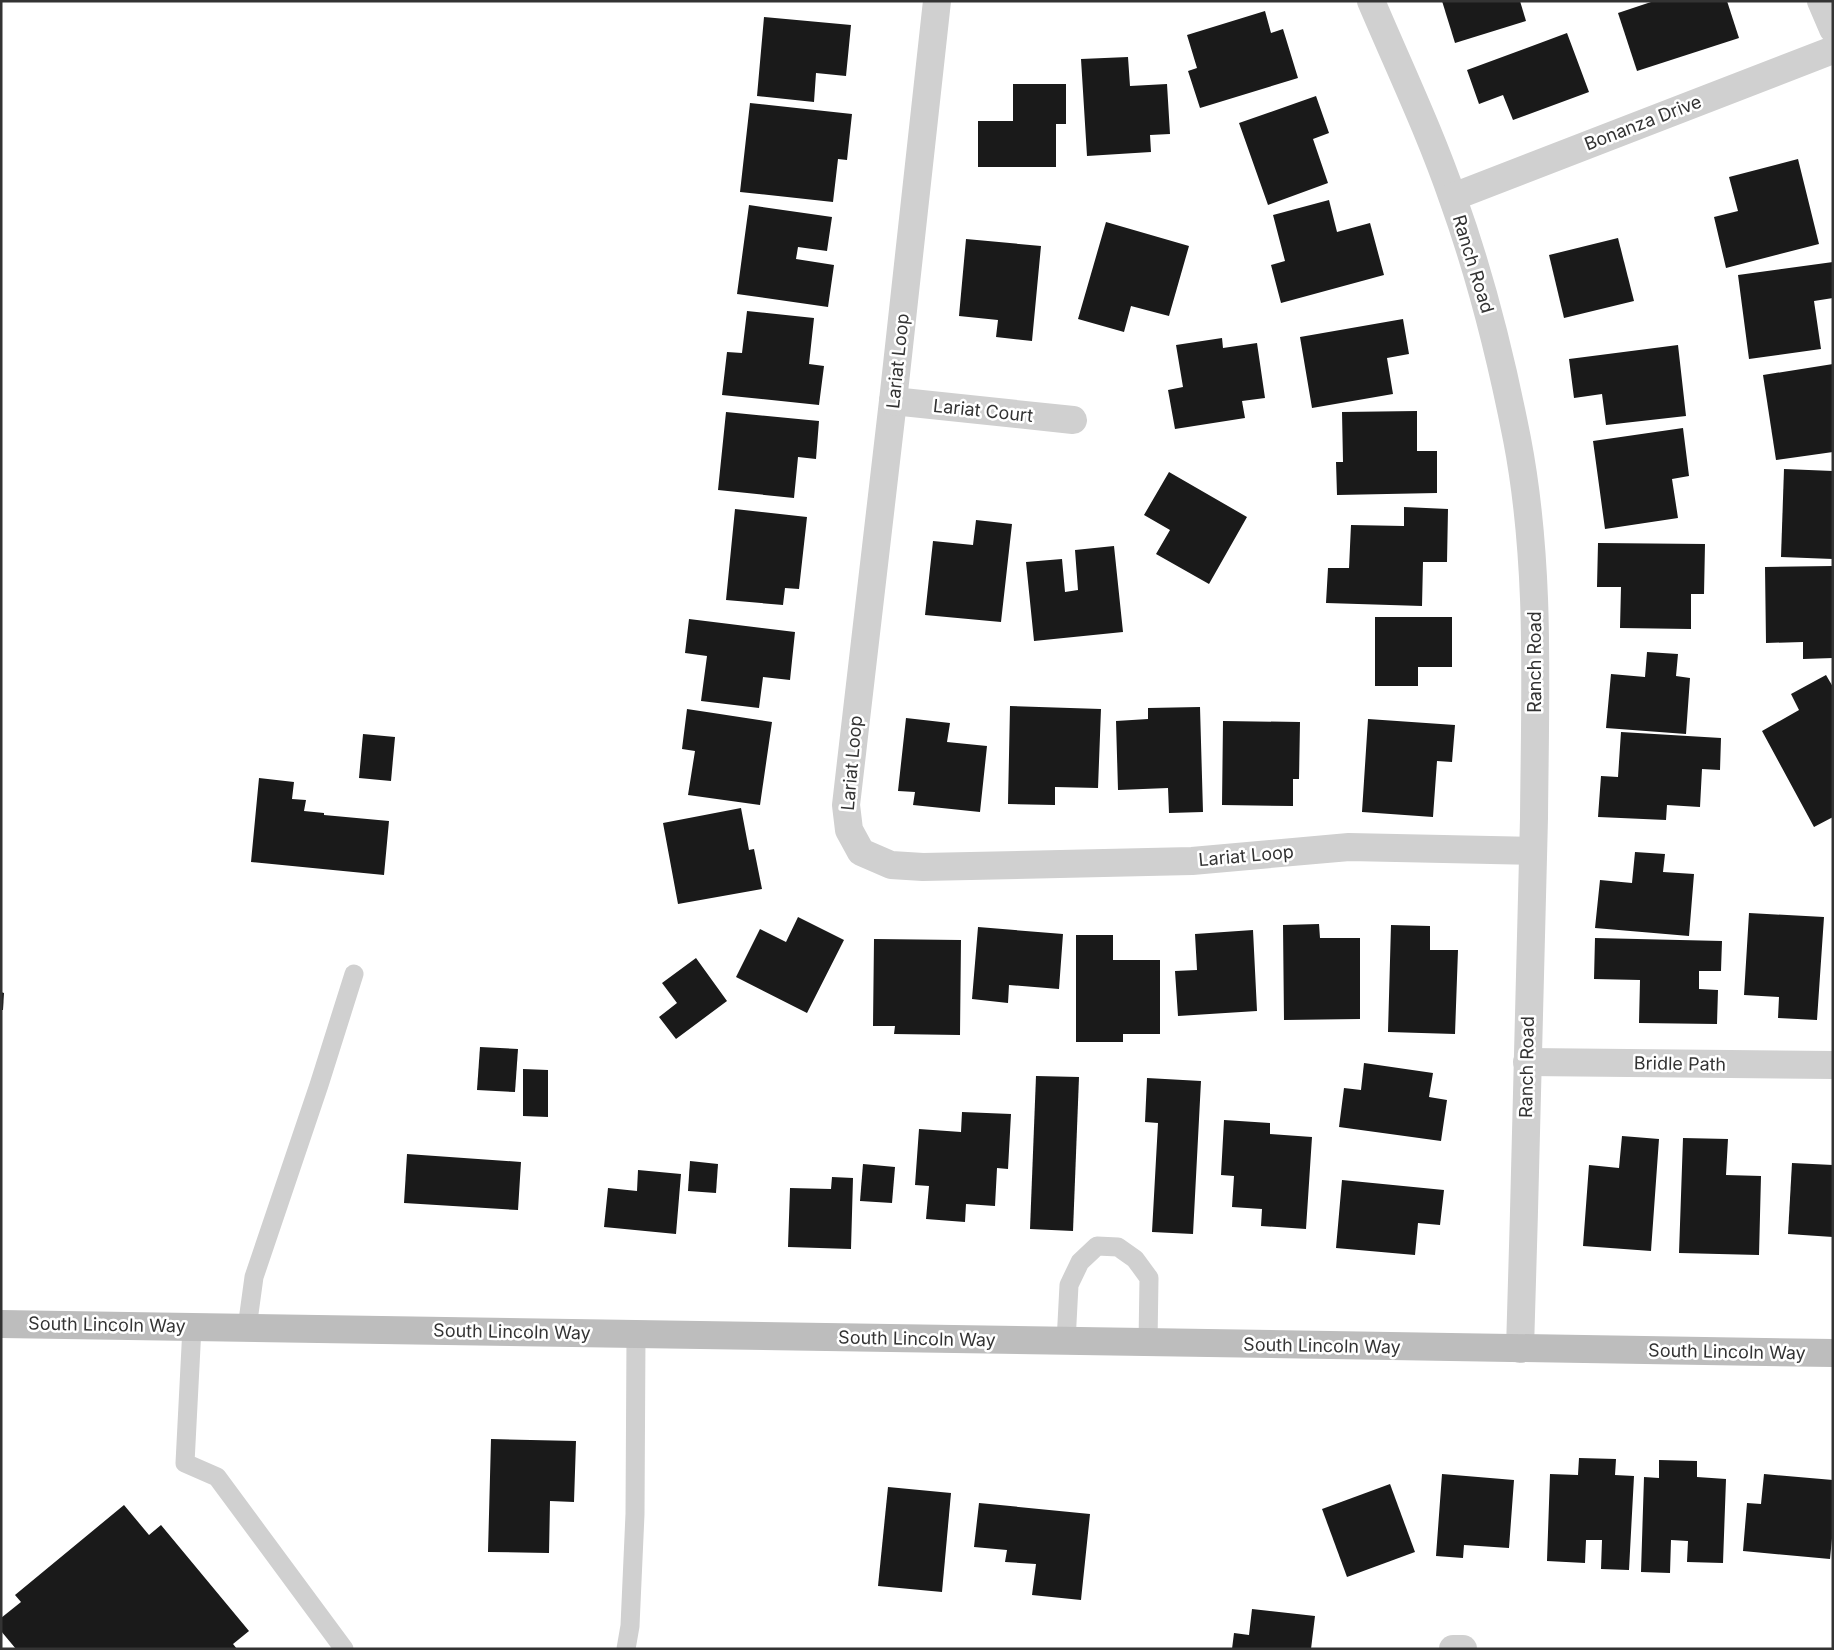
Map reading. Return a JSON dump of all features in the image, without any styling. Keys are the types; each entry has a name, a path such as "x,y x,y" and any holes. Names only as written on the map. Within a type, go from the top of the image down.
{"main road":[{"name":"South Lincoln Way","path":"1,1324 1833,1353"}],"street":[{"name":"Lariat Loop","path":"937,1 846,805 849,830 861,852 891,865 923,867 1192,861 1349,847 1533,851"},
{"name":"Ranch Road","path":"1371,1 1453,197 1479,278 1498,347 1518,442 1530,538 1536,635 1533,851 1520,1349"},
{"path":"1821,1 1833,29"},
{"name":"Bonanza Drive","path":"1453,197 1833,50"},
{"name":"Lariat Court","path":"893,401 1073,420"},
{"name":"Bridle Path","path":"1527,1062 1833,1065"},
{"path":"1453,1649 1463,1649"}],"lane":[{"path":"247,1328 254,1277 319,1085 354,974"},
{"path":"1066,1342 1069,1285 1080,1262 1097,1246 1118,1247 1135,1259 1149,1278 1148,1343"},
{"path":"192,1327 185,1463 217,1476 344,1649"},
{"path":"626,1649 630,1626 635,1514 636,1335"}],"building":[{"path":"1442,1 1520,1 1526,21 1455,43"},
{"path":"1654,1 1727,1 1739,38 1637,71 1618,13"},
{"path":"1265,11 1271,33 1283,29 1298,78 1200,108 1188,71 1197,68 1187,35"},
{"path":"764,17 851,25 846,76 816,73 814,102 757,96"},
{"path":"1567,33 1589,92 1513,120 1503,95 1479,104 1467,70"},
{"path":"1128,57 1130,86 1167,84 1170,134 1150,135 1151,152 1087,156 1081,59"},
{"path":"1013,84 1066,84 1066,124 1056,124 1056,167 978,167 978,121 1013,121"},
{"path":"1316,96 1329,133 1313,139 1328,183 1268,205 1239,123"},
{"path":"750,103 852,114 847,160 838,159 833,202 740,192"},
{"path":"1798,159 1819,244 1726,268 1714,217 1738,211 1729,177"},
{"path":"1329,200 1337,232 1370,223 1384,275 1281,303 1271,265 1285,261 1273,215"},
{"path":"749,205 832,217 827,251 798,247 796,259 834,265 828,307 737,294"},
{"path":"1106,222 1189,246 1169,316 1131,306 1124,332 1078,319"},
{"path":"1618,238 1634,301 1564,318 1549,255"},
{"path":"966,239 1041,246 1032,341 996,337 998,320 959,316"},
{"path":"1833,262 1833,298 1814,301 1821,349 1749,359 1738,275"},
{"path":"747,311 814,318 809,364 824,366 819,405 722,395 727,352 742,353"},
{"path":"1403,319 1409,354 1387,358 1393,394 1312,408 1300,337"},
{"path":"1222,338 1223,348 1257,343 1265,398 1242,401 1245,418 1175,429 1168,390 1183,387 1176,345"},
{"path":"1678,345 1686,416 1606,425 1602,394 1574,398 1569,359"},
{"path":"1833,364 1833,452 1776,460 1763,375"},
{"path":"1417,411 1417,451 1437,451 1437,493 1337,495 1336,462 1343,462 1342,412"},
{"path":"726,412 819,421 816,459 798,457 794,498 718,490"},
{"path":"1683,428 1689,476 1672,479 1678,518 1605,529 1593,441"},
{"path":"1784,469 1833,471 1833,559 1781,557"},
{"path":"1169,472 1247,517 1209,584 1156,554 1170,530 1144,515"},
{"path":"1404,507 1448,509 1447,562 1423,562 1422,606 1326,603 1328,568 1349,568 1351,525 1404,526"},
{"path":"735,509 807,517 799,589 785,588 783,605 726,600"},
{"path":"976,520 1012,524 1001,622 925,615 933,541 973,545"},
{"path":"1598,543 1705,544 1704,594 1691,594 1691,629 1620,628 1621,587 1597,587"},
{"path":"1114,546 1123,632 1034,641 1026,562 1062,559 1065,592 1078,590 1075,550"},
{"path":"1833,566 1833,658 1803,659 1803,642 1766,643 1765,567"},
{"path":"1375,617 1452,617 1452,667 1418,667 1418,686 1375,686"},
{"path":"689,619 795,632 790,680 763,677 759,708 701,701 707,656 685,653"},
{"path":"1647,652 1678,654 1676,676 1690,678 1686,734 1606,728 1611,674 1645,677"},
{"path":"1826,675 1833,687 1833,817 1814,827 1762,731 1799,710 1791,694"},
{"path":"1010,706 1101,709 1098,788 1055,787 1055,805 1008,804"},
{"path":"1200,707 1203,812 1169,813 1168,788 1118,790 1116,721 1148,719 1148,708"},
{"path":"687,709 772,722 760,805 688,795 695,751 682,749"},
{"path":"906,718 950,723 947,742 987,746 980,812 913,805 915,792 898,791"},
{"path":"1368,719 1455,725 1452,762 1437,761 1433,817 1362,812"},
{"path":"1223,721 1300,722 1299,779 1293,779 1293,806 1222,805"},
{"path":"1621,732 1721,738 1720,770 1702,769 1700,807 1667,805 1666,820 1598,817 1601,776 1618,777"},
{"path":"363,734 395,737 391,781 359,778"},
{"path":"259,778 294,782 292,799 306,800 304,811 324,813 324,815 389,821 384,875 251,862"},
{"path":"741,808 749,850 754,849 762,889 678,904 663,823"},
{"path":"1635,852 1665,854 1663,872 1694,874 1689,936 1595,928 1600,880 1632,883"},
{"path":"1749,913 1824,917 1817,1020 1778,1018 1779,997 1744,995"},
{"path":"798,917 844,940 807,1013 736,977 760,929 786,942"},
{"path":"1319,924 1320,938 1360,938 1360,1019 1284,1020 1283,925"},
{"path":"1391,925 1430,926 1430,950 1458,950 1455,1034 1388,1032"},
{"path":"978,927 1063,934 1059,989 1009,985 1008,1003 972,999"},
{"path":"1253,930 1257,1011 1178,1016 1175,971 1197,970 1195,934"},
{"path":"1076,935 1113,935 1113,960 1160,960 1160,1034 1123,1034 1123,1042 1076,1042"},
{"path":"1595,938 1722,941 1721,971 1699,971 1699,989 1718,990 1717,1024 1639,1023 1640,980 1594,979"},
{"path":"874,939 961,940 960,1035 894,1034 895,1026 873,1026"},
{"path":"696,958 727,1001 676,1039 659,1017 677,1003 662,983"},
{"path":"1,992 4,993 3,1010 1,1010"},
{"path":"480,1047 518,1049 515,1092 477,1090"},
{"path":"1364,1063 1433,1073 1429,1097 1447,1100 1441,1141 1339,1127 1344,1088 1361,1090"},
{"path":"523,1069 548,1070 548,1117 523,1116"},
{"path":"1036,1076 1079,1077 1073,1231 1030,1229"},
{"path":"1147,1078 1201,1081 1193,1234 1152,1232 1158,1123 1145,1122"},
{"path":"962,1112 1011,1114 1008,1169 997,1168 995,1206 966,1204 965,1222 926,1219 929,1186 915,1185 919,1129 961,1132"},
{"path":"1224,1120 1270,1123 1270,1134 1312,1137 1306,1229 1261,1226 1262,1209 1232,1207 1234,1176 1221,1175"},
{"path":"1622,1136 1659,1139 1651,1251 1583,1246 1589,1165 1619,1168"},
{"path":"1683,1138 1728,1139 1726,1175 1761,1176 1759,1255 1679,1253"},
{"path":"407,1154 521,1162 518,1210 404,1203"},
{"path":"690,1161 718,1164 716,1193 688,1191"},
{"path":"1792,1163 1833,1165 1833,1237 1788,1234"},
{"path":"863,1164 895,1167 892,1203 860,1201"},
{"path":"638,1170 681,1174 676,1234 604,1227 608,1188 637,1191"},
{"path":"832,1177 853,1178 851,1249 788,1247 790,1188 831,1189"},
{"path":"1342,1180 1444,1190 1440,1225 1418,1223 1415,1255 1336,1248"},
{"path":"491,1439 576,1441 574,1502 550,1501 549,1553 488,1552"},
{"path":"1579,1458 1616,1459 1615,1475 1634,1476 1629,1570 1601,1569 1602,1540 1586,1540 1585,1563 1547,1561 1550,1474 1578,1475"},
{"path":"1659,1460 1697,1461 1697,1477 1726,1479 1723,1563 1687,1562 1688,1541 1671,1540 1670,1573 1641,1572 1644,1477 1659,1478"},
{"path":"1442,1474 1514,1480 1509,1548 1464,1545 1463,1558 1436,1556"},
{"path":"1764,1474 1833,1480 1833,1528 1830,1559 1743,1551 1747,1503 1761,1504"},
{"path":"1390,1484 1415,1552 1347,1577 1322,1509"},
{"path":"888,1487 951,1493 942,1592 878,1586"},
{"path":"979,1503 1090,1514 1081,1600 1032,1595 1036,1564 1005,1562 1007,1550 974,1547"},
{"path":"124,1505 149,1535 161,1525 249,1631 233,1644 237,1649 16,1649 1,1631 1,1618 21,1602 15,1595"},
{"path":"1252,1609 1315,1616 1311,1649 1232,1649 1234,1633 1249,1635"}]}
